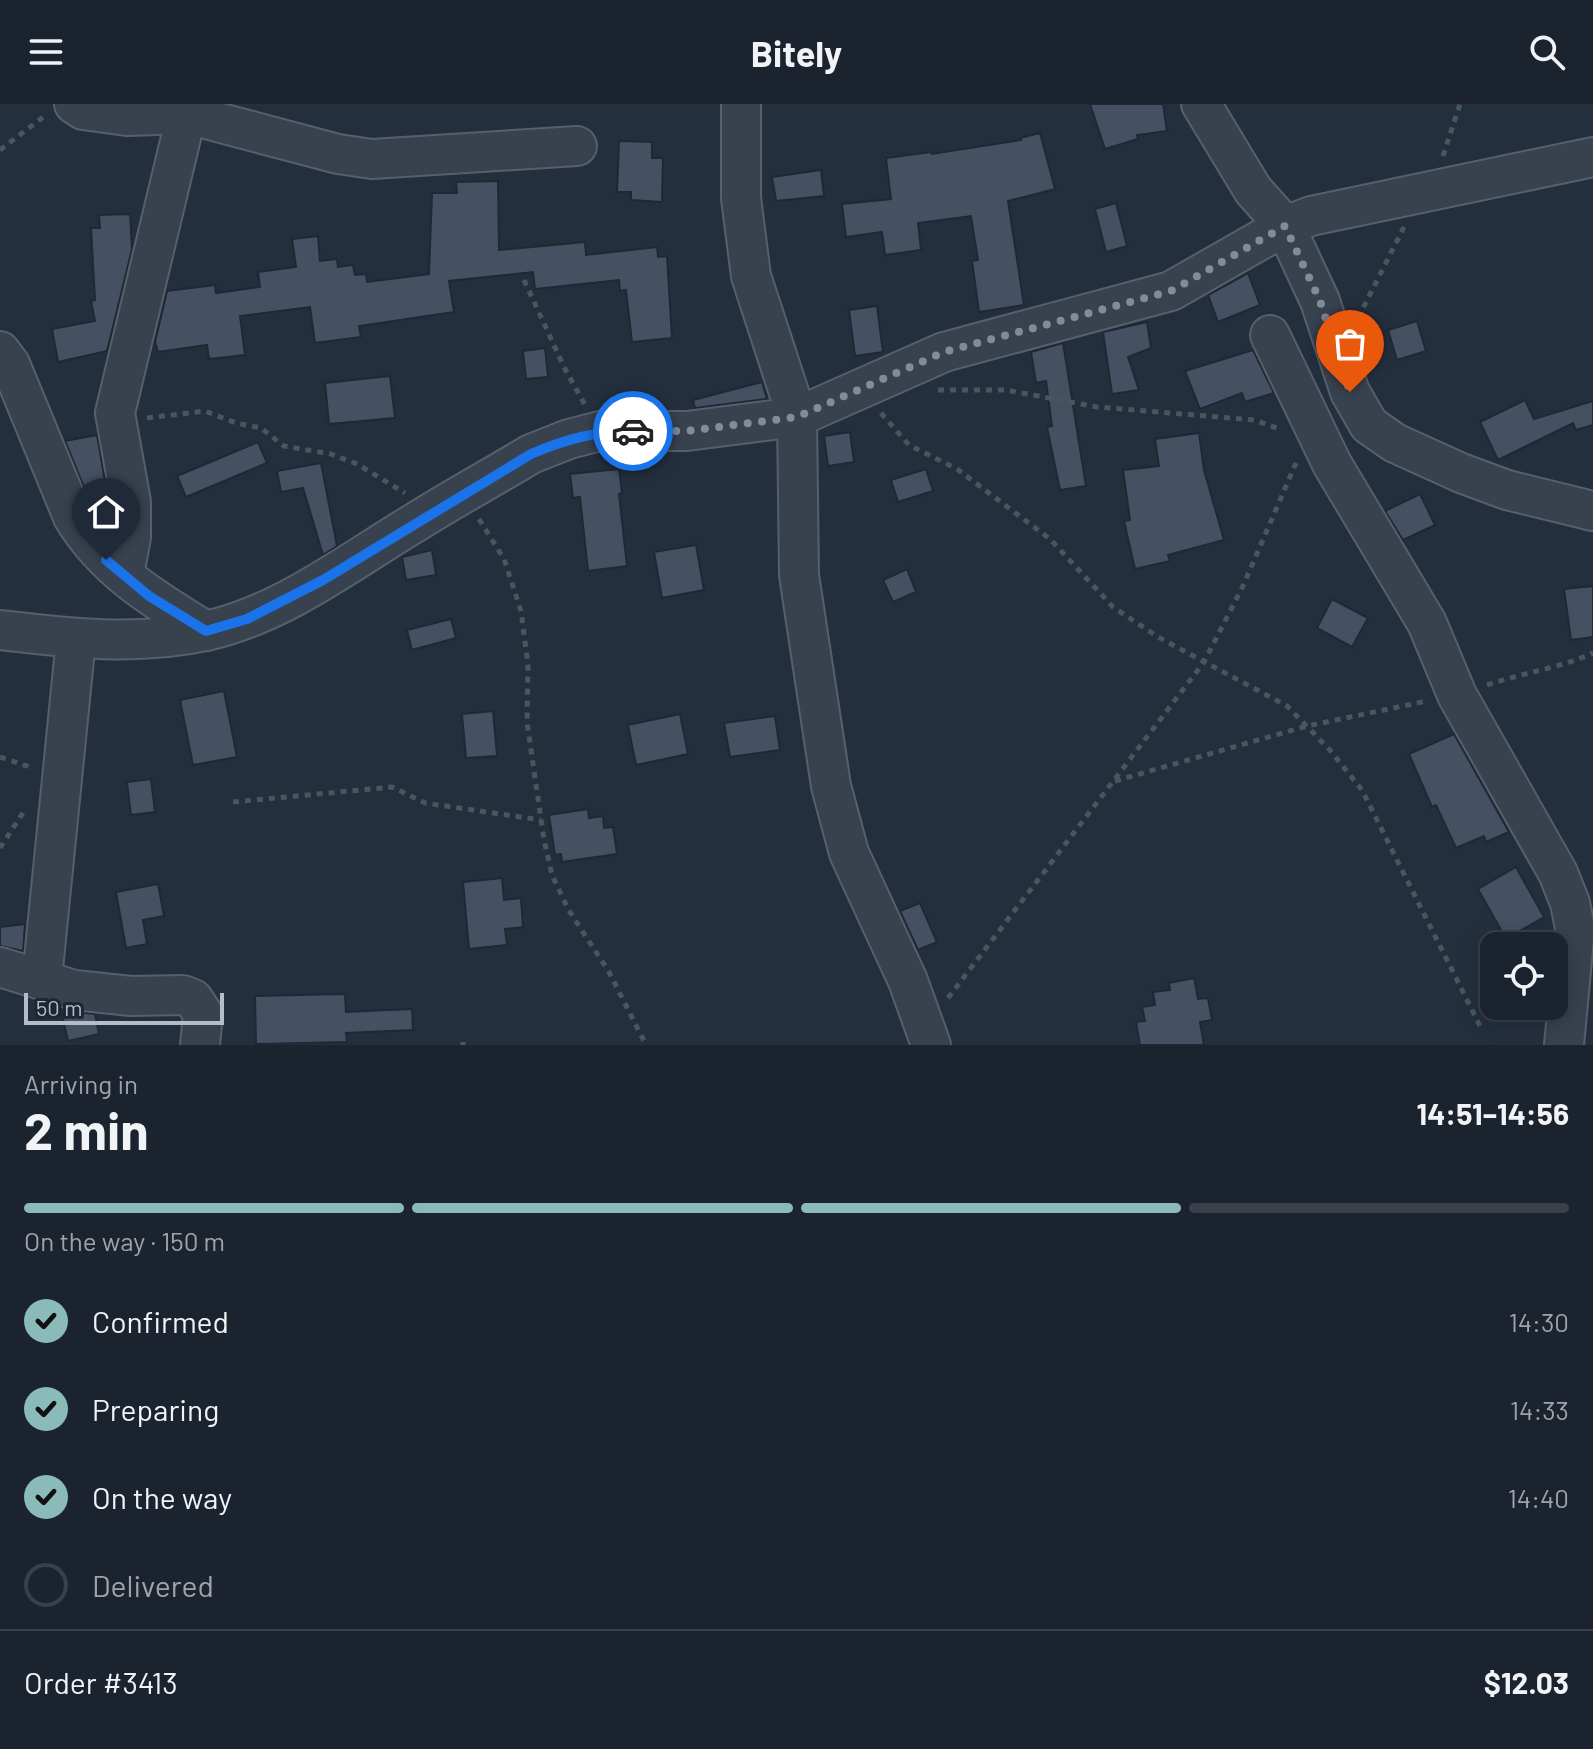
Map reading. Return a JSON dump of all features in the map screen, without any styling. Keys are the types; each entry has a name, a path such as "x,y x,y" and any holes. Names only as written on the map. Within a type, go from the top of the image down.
{"street":[{"path":"741,104 741,198 751,276 797,417 799,575 831,786 849,853 929,1036"},
{"path":"1201,104 1253,190 1285,226 1320,301 1350,392 1369,425 1395,443 1507,490 1593,511"},
{"path":"79,107 127,116 188,109 338,154 372,159 577,146"},
{"path":"124,575 131,537 131,502 115,413 188,109"},
{"path":"0,630 76,639 147,640 206,631 247,619 323,580 531,454 569,439 600,431 687,431 797,417 944,352 1171,291 1285,226 1311,216 1593,157"},
{"path":"1270,335 1311,433 1427,623 1457,695 1558,873 1570,903 1575,928 1564,1045"},
{"path":"0,351 10,364 73,517 87,539 149,596 206,631"},
{"path":"42,979 76,639"},
{"path":"0,967 74,990 131,996 183,995 193,999 203,1014 200,1045"}],"path":[{"path":"1338,358 1404,226 1431,190 1460,104"},
{"path":"0,150 44,114 79,107"},
{"path":"524,280 564,367 600,431"},
{"path":"863,390 909,445 957,469 1013,509 1050,539 1113,607 1158,637 1287,706 1307,726 1362,790 1481,1028"},
{"path":"928,390 1006,390 1097,407 1254,420 1311,433 1243,586 1204,662 929,1036"},
{"path":"115,413 143,419 205,411 236,423 261,428 284,446 331,454 357,464 397,489 451,502 504,559 521,611 528,665 527,722 552,875 568,909 609,972 646,1045"},
{"path":"1114,781 1307,726 1457,695 1528,672 1572,663 1593,653"},
{"path":"0,757 36,769"},
{"path":"233,802 392,787 425,803 541,820"}],"building":[{"path":"1090,104 1163,104 1167,131 1137,135 1138,139 1105,149"},
{"path":"1040,133 1055,189 1008,201 1024,305 979,312 972,261 978,260 971,216 918,223 921,250 885,255 882,232 846,237 842,204 891,199 886,158 1021,140"},
{"path":"619,141 652,142 652,158 663,158 662,202 631,200 631,192 617,192"},
{"path":"821,170 824,196 776,201 772,177"},
{"path":"498,181 499,250 585,242 586,255 657,247 658,257 667,256 672,338 632,342 626,290 620,291 619,280 535,289 533,272 449,281 454,312 359,326 361,337 315,343 310,307 240,316 245,355 209,359 207,345 158,352 155,342 167,291 215,285 216,293 260,287 258,272 296,267 292,239 318,236 320,261 337,259 338,267 353,265 355,275 366,274 367,282 429,274 432,193 457,193 456,182"},
{"path":"1116,203 1127,246 1106,252 1095,209"},
{"path":"130,214 132,249 107,351 58,362 52,329 95,321 91,301 95,300 91,228 100,228 99,215"},
{"path":"1248,273 1260,305 1218,322 1208,295"},
{"path":"877,306 883,352 855,356 849,310"},
{"path":"1417,321 1426,351 1397,360 1388,330"},
{"path":"1147,322 1151,348 1128,357 1139,390 1112,394 1103,332"},
{"path":"1063,343 1086,486 1060,490 1047,427 1052,426 1046,381 1036,383 1031,352"},
{"path":"545,348 548,377 526,379 523,351"},
{"path":"1253,350 1274,393 1245,402 1242,393 1200,409 1185,371"},
{"path":"390,376 395,418 329,424 325,383"},
{"path":"762,382 767,399 695,408 693,400"},
{"path":"1525,400 1534,419 1593,401 1593,425 1576,430 1573,423 1498,460 1480,422"},
{"path":"850,432 854,462 828,466 824,436"},
{"path":"1199,433 1204,470 1224,540 1168,555 1170,561 1135,569 1124,521 1130,520 1123,470 1159,466 1155,439"},
{"path":"97,435 109,504 109,529 92,507 65,441"},
{"path":"258,442 267,463 186,497 177,476"},
{"path":"321,463 337,546 323,555 303,488 281,492 277,471"},
{"path":"619,469 627,566 588,571 580,497 573,498 570,474"},
{"path":"926,469 933,491 898,502 891,480"},
{"path":"1420,494 1435,525 1403,540 1385,511"},
{"path":"696,545 704,590 662,598 654,552"},
{"path":"432,550 436,575 406,580 402,557"},
{"path":"907,569 916,592 893,602 883,580"},
{"path":"1593,586 1593,637 1571,640 1564,589"},
{"path":"1332,599 1368,618 1352,647 1317,628"},
{"path":"451,619 456,638 412,650 407,630"},
{"path":"224,691 237,757 193,765 180,700"},
{"path":"493,711 497,756 466,758 462,714"},
{"path":"680,714 688,754 636,765 628,725"},
{"path":"775,716 780,750 730,757 724,723"},
{"path":"1454,734 1509,832 1486,842 1484,836 1456,848 1436,805 1432,807 1409,754"},
{"path":"151,779 155,812 131,815 127,782"},
{"path":"588,809 589,818 603,816 604,828 613,827 617,854 562,862 561,854 555,855 549,815"},
{"path":"1516,867 1544,917 1518,932 1502,932 1478,889"},
{"path":"502,878 504,900 521,898 523,927 505,929 507,945 469,949 463,882"},
{"path":"158,884 164,916 143,920 147,944 126,948 116,892"},
{"path":"920,903 937,942 918,950 900,911"},
{"path":"25,924 23,951 0,946 0,927"},
{"path":"1194,978 1198,999 1208,998 1212,1020 1200,1022 1204,1045 1140,1045 1136,1022 1145,1021 1142,1007 1155,1005 1153,992 1170,990 1169,983"},
{"path":"345,994 346,1012 412,1009 413,1030 346,1033 347,1042 256,1044 255,996"},
{"path":"75,1012 95,1014 99,1034 68,1041 62,1015"}],"way so far":[{"path":"633,431 687,431 797,417 944,352 1171,291 1285,226 1320,301 1350,392"}],"route":[{"path":"106,560 149,596 206,631 247,619 323,580 531,454 600,431 633,431"}]}
